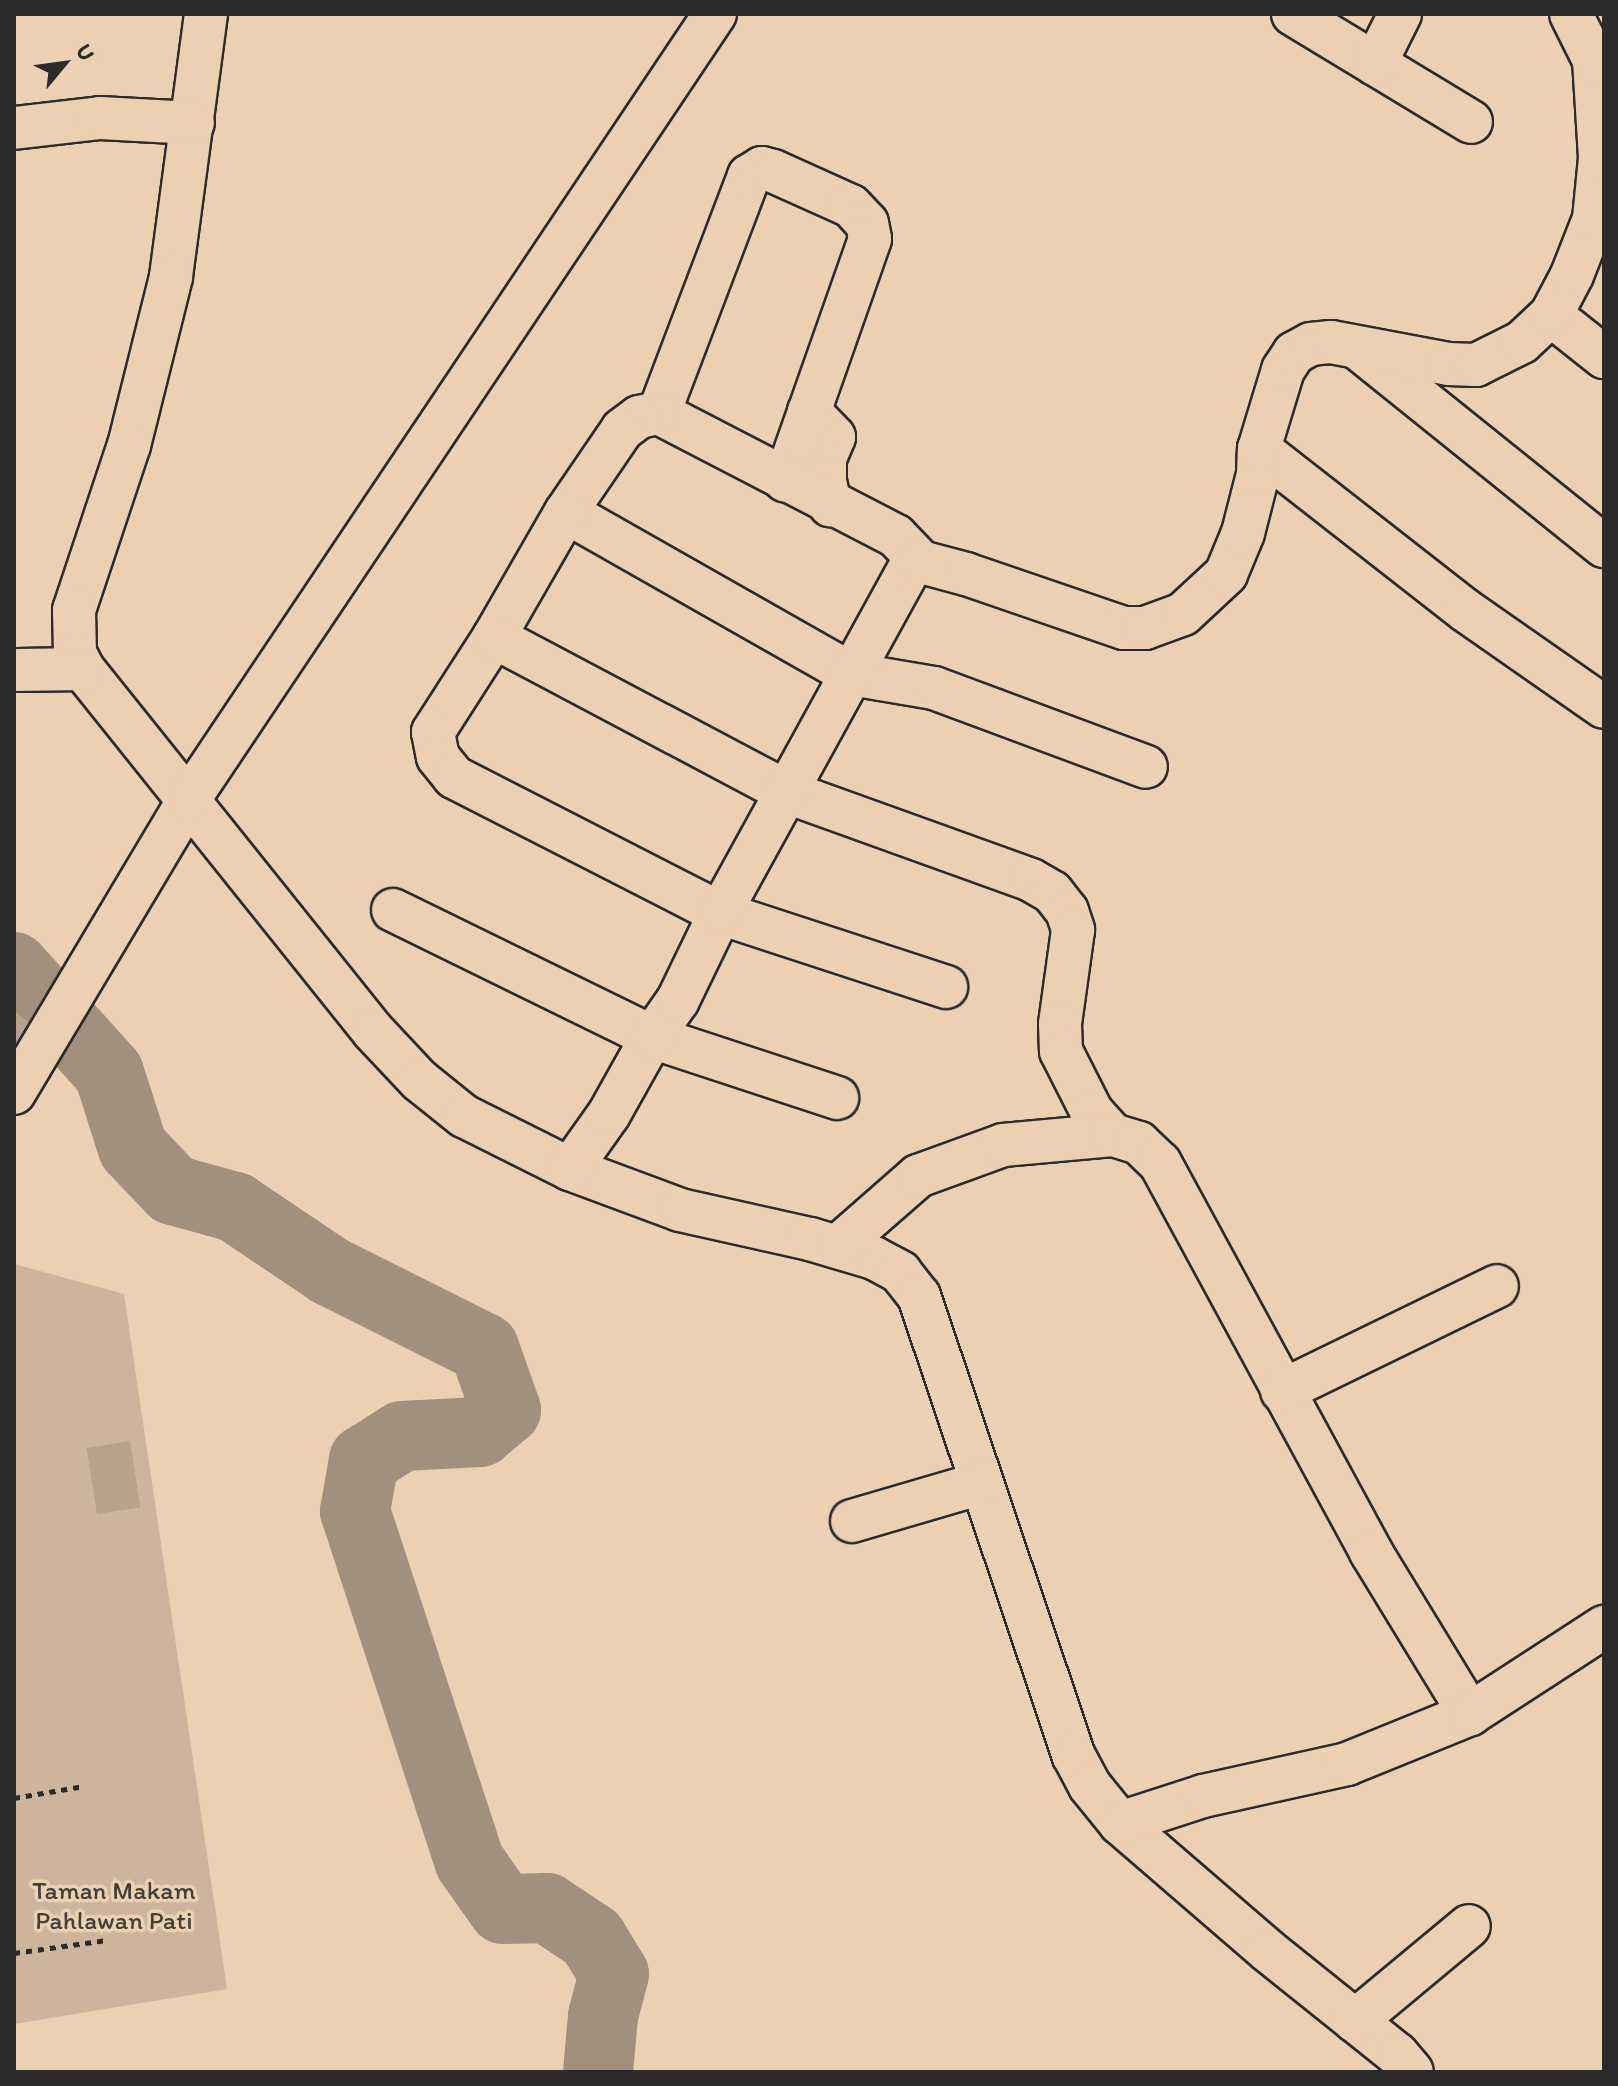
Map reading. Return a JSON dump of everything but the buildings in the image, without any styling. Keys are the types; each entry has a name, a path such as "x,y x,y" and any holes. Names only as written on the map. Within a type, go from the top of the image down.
{"street":[{"path":"206,14 171,277 129,445 74,610 75,653 83,669 373,1031 419,1080 464,1116 570,1169 680,1210 837,1247 874,1258 900,1272 919,1296 1074,1756 1090,1786 1120,1823 1267,1950 1397,2054 1412,2072"},
{"path":"23,1080 189,799 715,14"},
{"path":"1293,14 1471,122"},
{"path":"1375,64 1400,14"},
{"path":"1571,14 1604,25"},
{"path":"946,987 720,913 454,777 438,757 433,732 494,637 566,512 622,430 639,417 659,413 830,505 896,536 921,562 1124,628 1145,628 1183,614 1226,574 1243,533 1258,474 1259,449 1283,370 1294,353 1311,344 1331,342 1448,364 1476,365 1522,342 1551,315 1572,275 1594,219 1602,160 1594,60 1571,14"},
{"path":"14,128 100,118 193,123"},
{"path":"659,413 749,176 762,168 851,206 862,214 870,230 870,239 785,480"},
{"path":"1551,315 1604,357"},
{"path":"1356,346 1604,546"},
{"path":"809,411 834,437 825,458 825,481 830,505"},
{"path":"1259,449 1465,610 1604,707"},
{"path":"566,512 851,674 934,688 1146,767"},
{"path":"570,1169 609,1114 652,1037 678,1000 720,913 851,674 910,568 921,562"},
{"path":"494,637 787,792 1031,880 1052,892 1067,911 1073,930 1060,1024 1061,1051 1092,1112 1113,1135"},
{"path":"14,670 83,669"},
{"path":"393,910 652,1037 837,1098"},
{"path":"837,1247 918,1176 1003,1145 1113,1135 1139,1143 1160,1163 1371,1552 1470,1714"},
{"path":"1282,1391 1497,1286"},
{"path":"852,1521 982,1483"},
{"path":"1120,1823 1203,1796 1347,1764 1470,1714 1604,1627"},
{"path":"1355,2021 1469,1926"}],"path":[{"path":"14,1798 84,1786"},
{"path":"14,1953 107,1940"}],"green space":[{"name":"Taman Makam Pahlawan Pati","path":"14,1264 124,1294 227,1989 14,2024"}],"waterway":[{"path":"14,967 109,1073 133,1148 173,1190 235,1207 330,1271 484,1348 506,1410 480,1432 402,1436 364,1460 355,1511 470,1862 503,1909 547,1908 592,1938 614,1974 603,2016 598,2072"}]}
